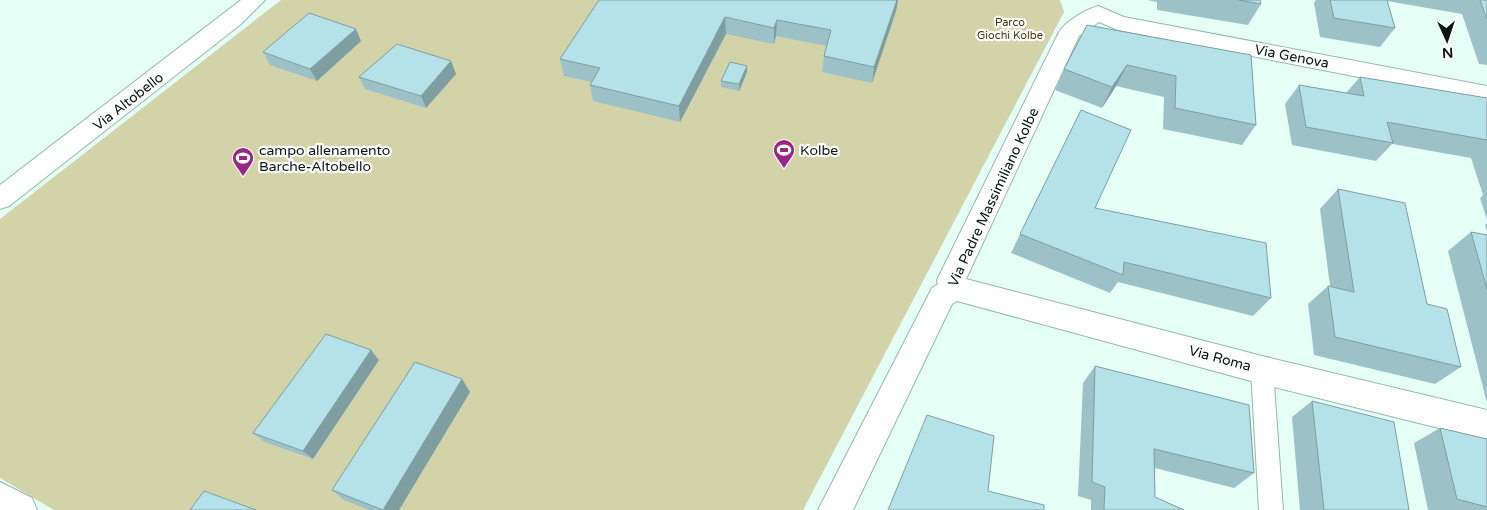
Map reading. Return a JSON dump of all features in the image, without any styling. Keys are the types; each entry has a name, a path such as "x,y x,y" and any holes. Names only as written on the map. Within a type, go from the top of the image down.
{"street":[{"name":"Via Altobello","path":"0,200 233,19 254,0"},
{"name":"Via Genova","path":"1095,7 1118,23 1487,94"},
{"name":"Via Padre Massimiliano Kolbe","path":"835,510 942,296 953,289 952,280 1070,32 1095,7"},
{"name":"Via Roma","path":"953,289 994,298 1262,370 1487,425"},
{"path":"0,499 20,510"}],"lane":[{"path":"1262,370 1271,510"}],"green space":[{"name":"Parco Giochi Kolbe","path":"281,0 1060,0 1064,12 803,510 54,510 0,478 0,219"}],"building":[{"path":"599,0 897,0 874,67 824,56 831,30 777,20 774,28 725,17 679,106 590,85 600,68 560,59"},
{"path":"1239,0 1260,0 1261,4"},
{"path":"1330,0 1387,0 1395,28 1334,18"},
{"path":"1480,0 1487,0 1487,19"},
{"path":"309,13 356,29 310,69 263,52"},
{"path":"1087,25 1251,55 1256,125 1175,108 1176,76 1127,65 1112,87 1064,69"},
{"path":"397,44 451,61 421,96 359,77"},
{"path":"730,62 747,66 739,84 721,81"},
{"path":"1360,77 1487,98 1487,140 1387,122 1393,143 1306,127 1299,85 1364,96"},
{"path":"1081,110 1131,130 1095,208 1266,243 1271,298 1124,262 1123,275 1020,234"},
{"path":"1338,189 1405,203 1427,304 1447,309 1461,367 1335,337 1328,286 1354,292"},
{"path":"1471,232 1487,235 1487,289"},
{"path":"326,334 371,350 303,451 253,433"},
{"path":"415,362 462,379 383,510 332,490"},
{"path":"1095,366 1249,405 1254,473 1154,449 1155,497 1184,510 1104,510 1105,487 1092,482"},
{"path":"1312,401 1394,422 1409,510 1324,510"},
{"path":"927,415 994,436 988,491 1044,505 1044,510 888,510"},
{"path":"1440,428 1487,439 1487,507 1457,499"},
{"path":"204,491 256,510 190,510"}],"place":[{"name":"Kolbe","path":"784,169"},
{"name":"campo allenamento Barche-Altobello","path":"243,177"}]}
